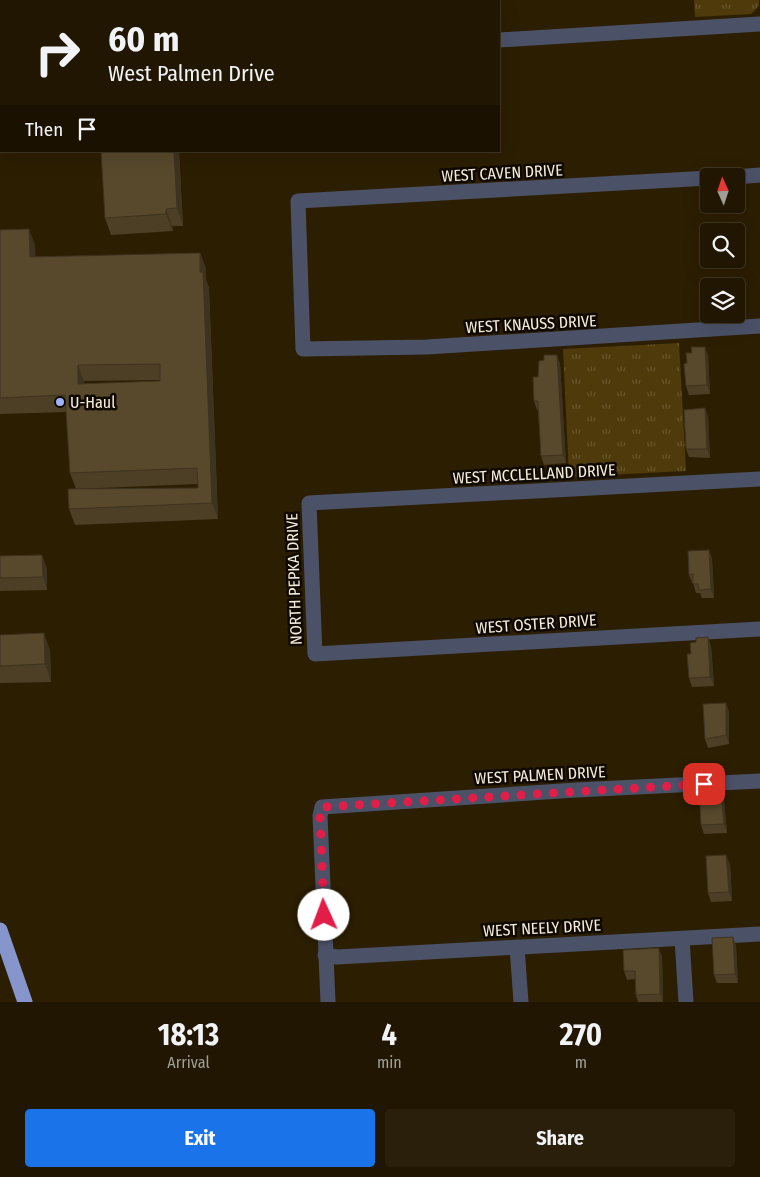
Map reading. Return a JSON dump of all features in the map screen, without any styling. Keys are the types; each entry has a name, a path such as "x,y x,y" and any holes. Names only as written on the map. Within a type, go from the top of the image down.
{"highway":[{"path":"0,930 25,1002"}],"street":[{"path":"500,40 760,24"},
{"path":"745,176 760,175"},
{"name":"WEST CAVEN DRIVE","path":"303,349 298,201 700,179"},
{"name":"WEST KNAUSS DRIVE","path":"303,349 427,347 760,326"},
{"name":"WEST MCCLELLAND DRIVE","path":"309,503 760,480"},
{"name":"NORTH PEPKA DRIVE","path":"309,503 315,654"},
{"name":"WEST OSTER DRIVE","path":"315,654 760,629"},
{"name":"WEST PALMEN DRIVE","path":"325,955 320,816 322,807 547,792 760,782"},
{"name":"WEST NEELY DRIVE","path":"325,955 337,957 760,934"},
{"path":"682,939 686,1002"},
{"path":"517,947 521,1002"},
{"path":"325,955 328,1002"}],"green space":[{"path":"694,0 759,0 759,6 751,14 695,17"},
{"path":"679,343 686,471 569,477 563,349"}],"building":[{"path":"101,152 174,152 177,208 166,209 166,214 105,218"},
{"path":"29,229 30,257 200,253 200,272 203,272 212,503 69,509 68,489 198,488 197,468 70,473 65,395 0,398 0,230","holes":["160,364 160,381 78,384 78,365"]},
{"path":"691,347 705,347 707,385 686,386 684,364 687,363 686,353 692,353"},
{"path":"544,355 557,355 563,455 541,456 538,401 534,401 533,377 538,377 539,361 544,360"},
{"path":"705,408 707,449 686,449 684,410"},
{"path":"709,550 711,589 699,590 698,584 693,584 693,574 689,575 688,551"},
{"path":"42,555 43,577 0,578 0,556"},
{"path":"44,633 45,664 0,666 0,635"},
{"path":"708,637 710,677 689,678 687,654 691,654 690,643 696,642 696,638"},
{"path":"726,703 726,735 705,739 703,704"},
{"path":"699,791 721,792 724,824 701,825"},
{"path":"726,855 729,892 708,893 706,856"},
{"path":"733,937 735,974 714,975 712,938"},
{"path":"659,948 660,994 636,995 635,971 624,971 623,950"}],"place":[{"name":"U-Haul","path":"60,402"}],"route":[{"path":"324,915 320,816 322,807 391,801 704,784"}]}
